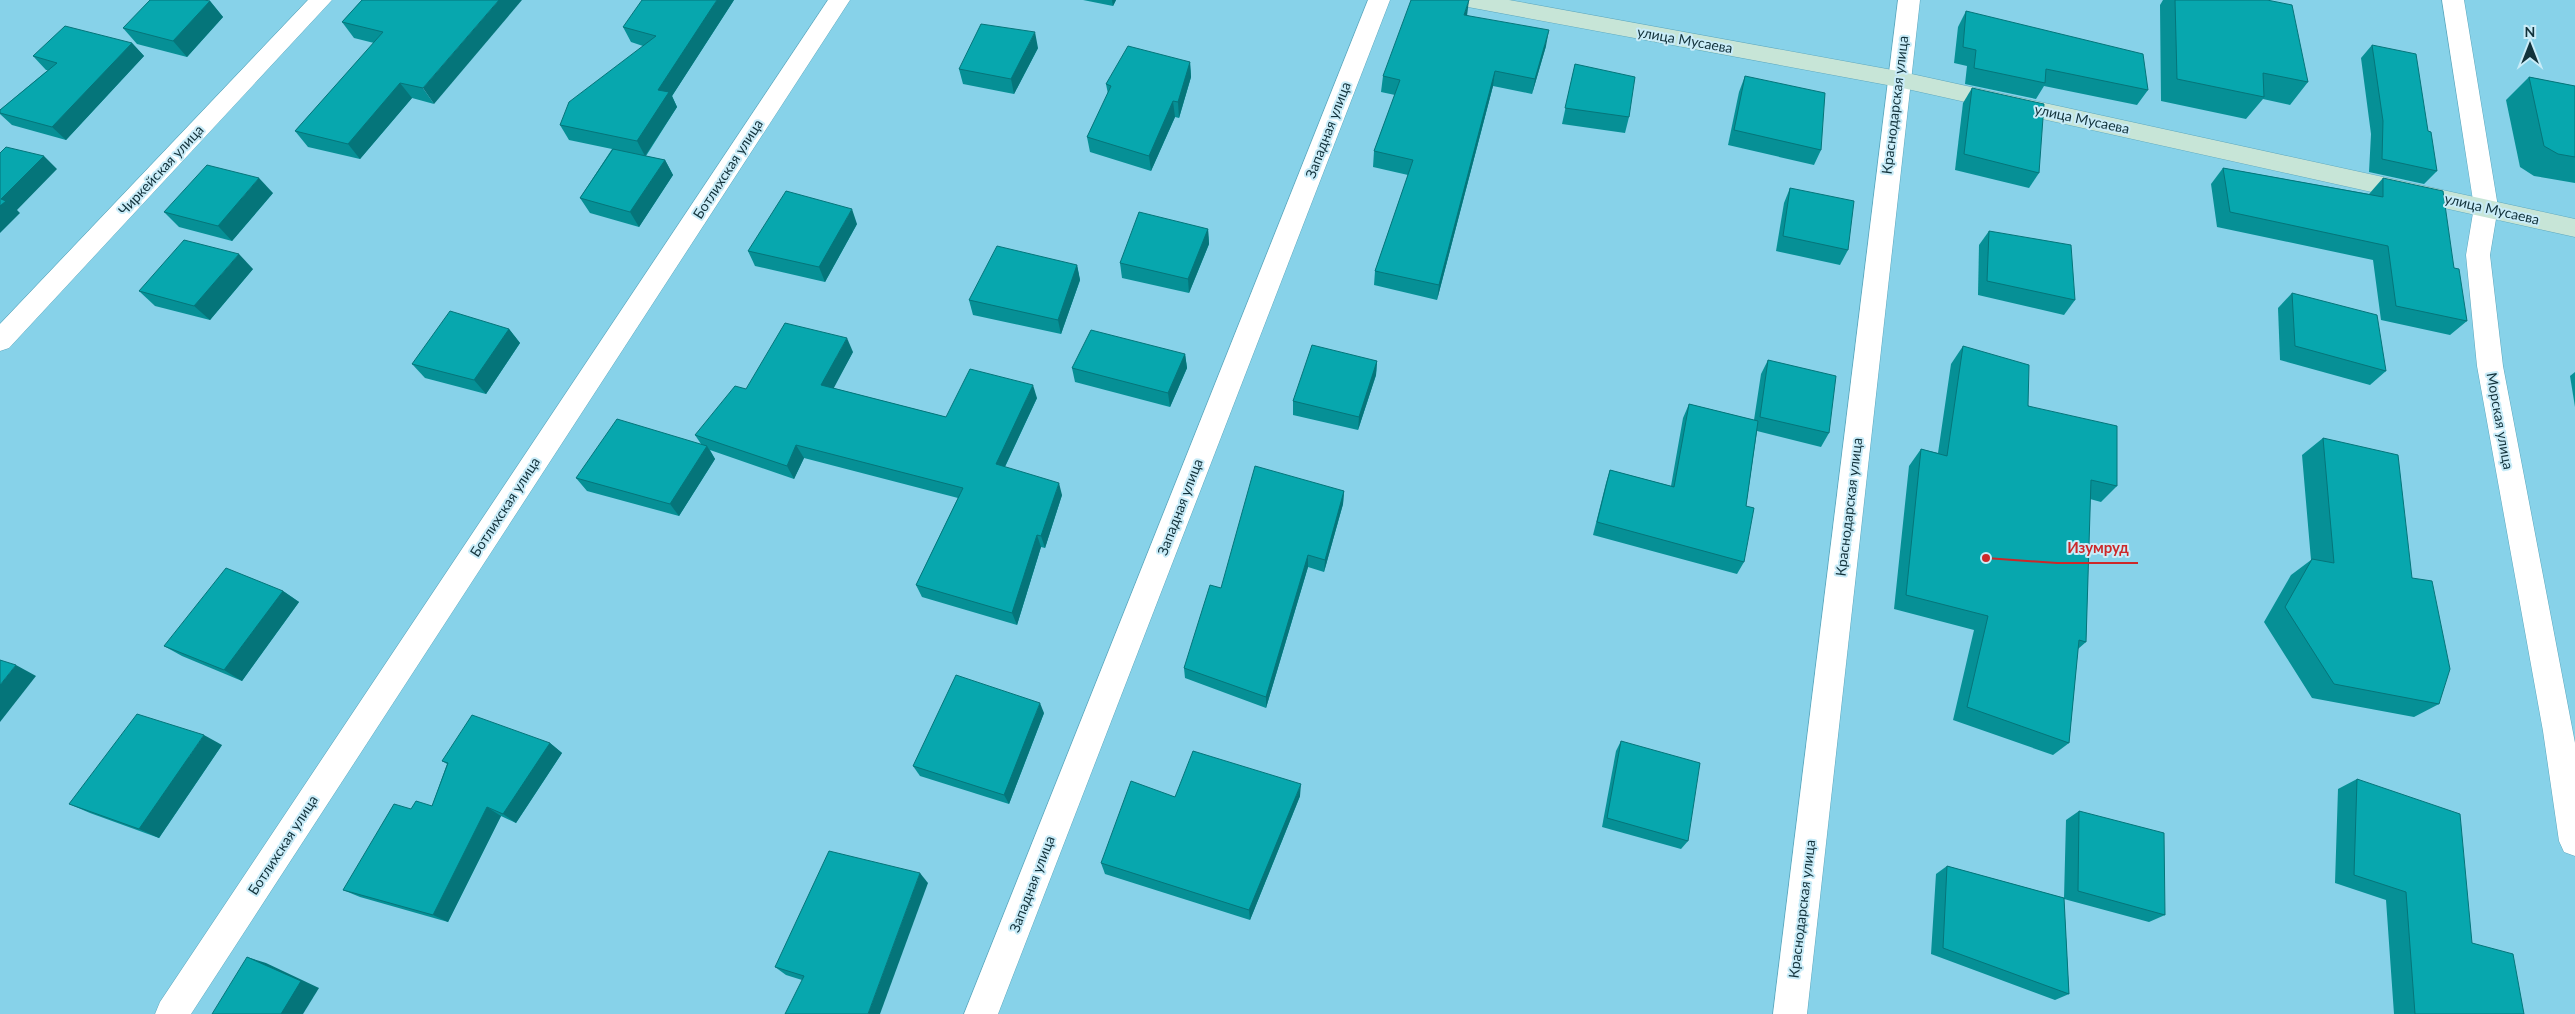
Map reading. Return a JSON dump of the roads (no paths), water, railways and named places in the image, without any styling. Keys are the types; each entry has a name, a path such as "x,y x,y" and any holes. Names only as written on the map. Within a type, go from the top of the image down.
{"street":[{"name":"Чиркейская улица","path":"0,340 321,0"},
{"name":"Ботлихская улица","path":"172,1014 839,0"},
{"name":"Западная улица","path":"981,1014 1378,0"},
{"name":"улица Мусаева","path":"1468,0 1898,79 2575,228"},
{"name":"Краснодарская улица","path":"1790,1014 1898,79 1909,0"},
{"name":"Морская улица","path":"2453,0 2486,207 2478,255 2490,366 2558,731 2575,840"}],"place":[{"name":"Изумруд","path":"1986,558"}]}
